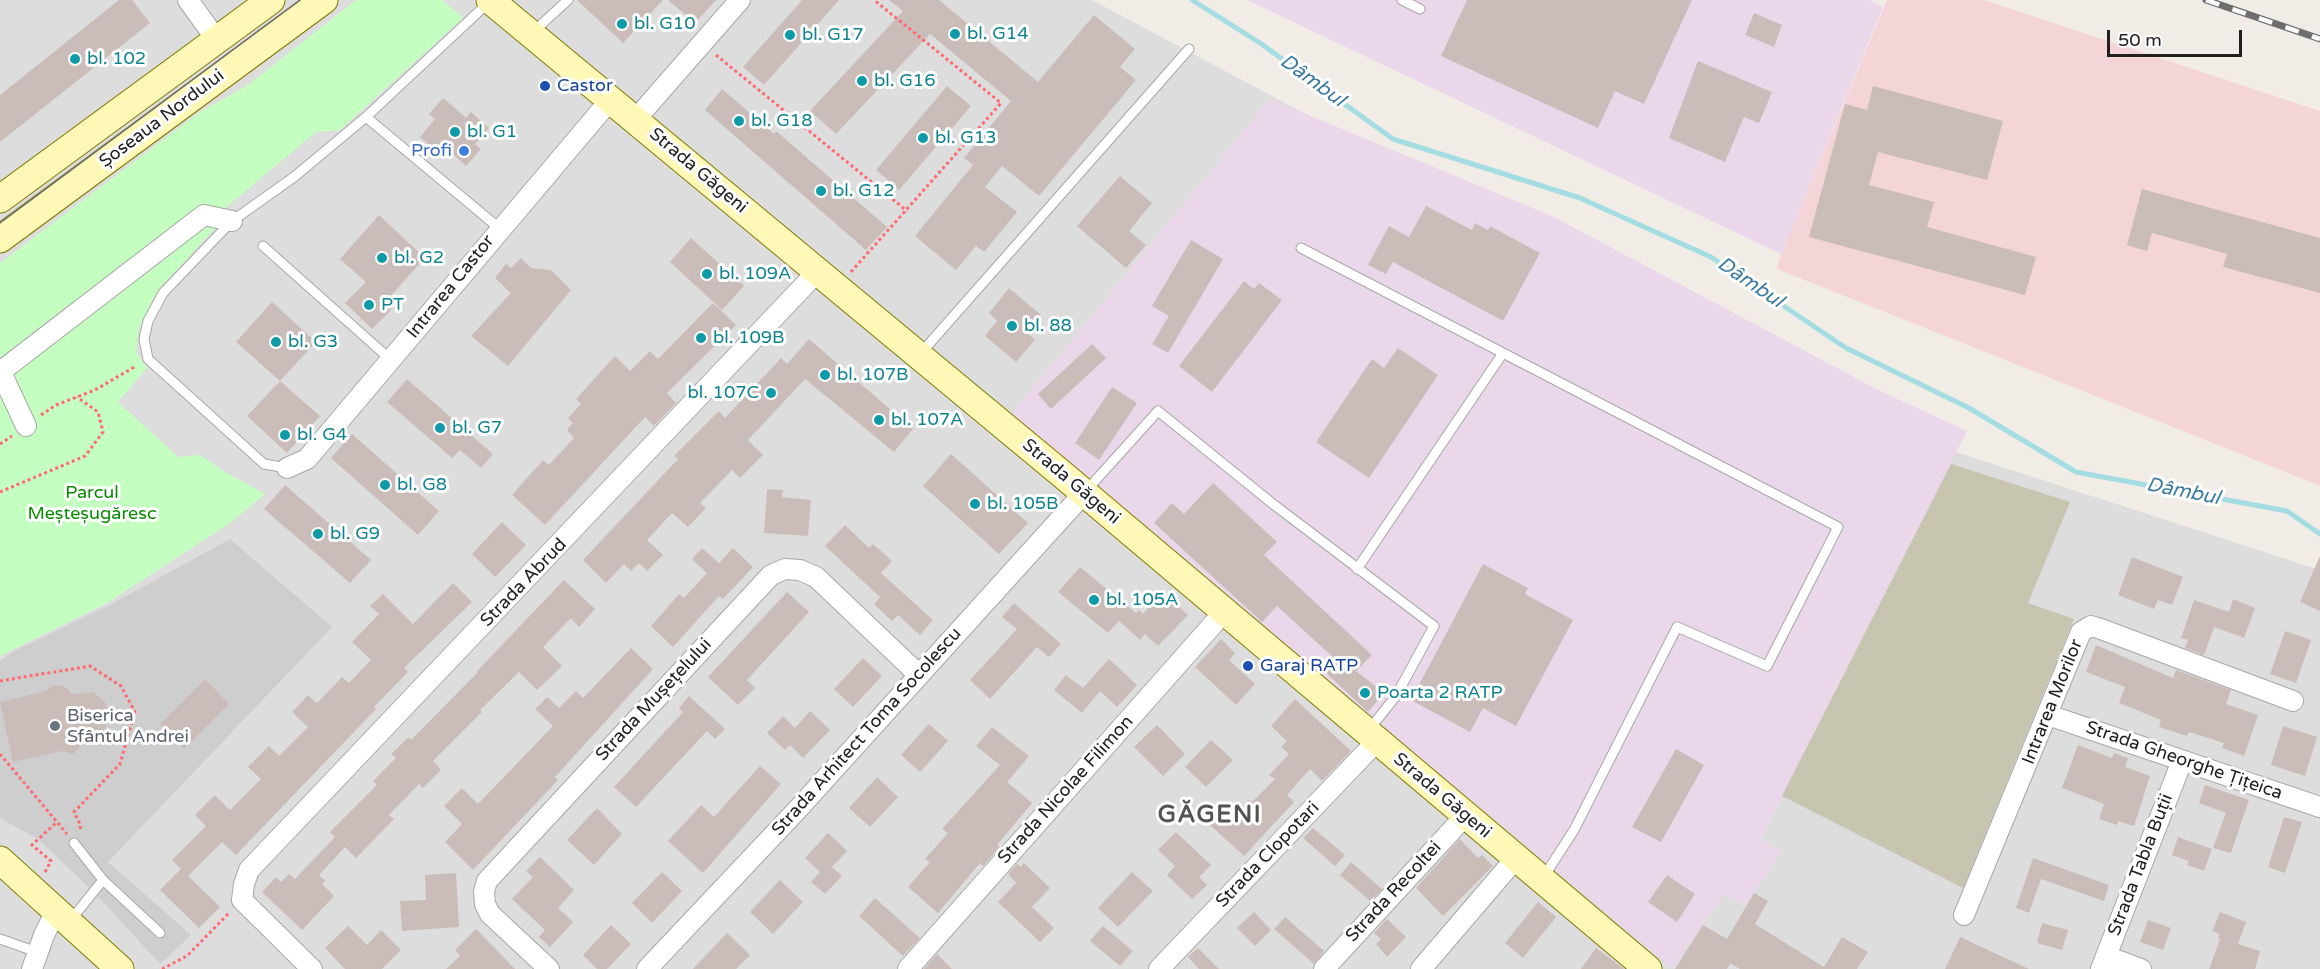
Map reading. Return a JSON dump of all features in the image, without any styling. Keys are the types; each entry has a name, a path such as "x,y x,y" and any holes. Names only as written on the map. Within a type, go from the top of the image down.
{"main road":[{"name":"Șoseaua Nordului","path":"0,239 324,0"},
{"name":"Strada Găgeni","path":"490,0 1084,493 1648,969"},
{"name":"Șoseaua Nordului","path":"0,199 269,1"},
{"path":"0,860 120,969"}],"street":[{"path":"188,0 216,39"},
{"path":"636,119 740,0"},
{"name":"Intrarea Castor","path":"287,468 307,459 611,99"},
{"path":"26,426 0,371 204,215 232,221"},
{"name":"Strada Abrud","path":"242,900 249,870 827,279"},
{"name":"Strada Arhitect Toma Socolescu","path":"647,969 1084,493"},
{"name":"Strada Mușețelului","path":"549,969 490,914 485,904 484,891 487,880 760,584 785,569 800,570 816,577 919,675"},
{"name":"Strada Nicolae Filimon","path":"908,969 1224,612"},
{"name":"Intrarea Morilor","path":"1964,915 2081,632 2091,626 2293,701"},
{"name":"Strada Gheorghe Țițeica","path":"2048,715 2320,807"},
{"name":"Strada Clopotari","path":"1159,969 1372,737"},
{"name":"Strada Tabla Buții","path":"2104,963 2181,761"},
{"name":"Strada Recoltei","path":"1324,969 1465,816"},
{"path":"1421,969 1516,858"},
{"path":"242,900 312,969"},
{"path":"35,961 63,915"},
{"path":"2104,963 2141,969"}],"lane":[{"path":"287,468 264,464 148,359 144,339 153,309 163,293 232,221 294,177 366,117 490,0"},
{"path":"530,35 568,0"},
{"path":"1402,0 1420,9"},
{"path":"919,355 1189,49"},
{"path":"366,117 500,228"},
{"path":"263,246 391,360"},
{"path":"1301,248 1838,527 1767,666 1677,627 1574,830 1542,880"},
{"path":"1357,569 1503,353"},
{"path":"1084,493 1158,411 1357,569 1434,626 1372,737"},
{"path":"74,843 103,880 160,933"},
{"path":"63,915 103,880"},
{"path":"0,939 35,961"}],"path":[{"path":"827,279 907,211 1001,103 874,0"},
{"path":"702,43 907,211"},
{"path":"0,444 56,405 77,397 148,359"},
{"path":"0,492 85,456 103,432 98,412 77,397"},
{"path":"0,681 90,666 121,686 135,712 120,764 74,812 81,826 74,843 0,754"},
{"path":"35,890 51,861 32,845 57,822"},
{"path":"162,969 187,956 242,900"}],"shaded area":[{"path":"0,0 1092,0 1913,438 2320,570 2320,969 0,969"},
{"path":"1247,0 1869,0 1883,7 1781,254"},
{"path":"1887,0 1984,0 2320,111 2320,486 1777,269 1781,254"},
{"path":"1270,99 1554,217 1880,391 1967,431 1760,839 1781,852 1745,905 1724,894 1672,968 1011,415"},
{"path":"1951,464 2070,502 2028,603 2074,619 1963,888 1782,796"},
{"path":"230,539 332,627 108,862 191,935 160,964 94,892 38,839 0,818 0,661 14,651 110,605"}],"green space":[{"name":"Parcul Meșteșugăresc","path":"356,0 442,0 463,18 340,130 316,132 212,219 216,227 159,289 138,331 136,352 147,368 118,402 178,457 200,455 223,471 265,494 230,523 107,603 0,656 0,263 200,112 248,85"}],"building":[{"name":"bl. 102","path":"119,0 132,0 150,23 0,142 0,95"},
{"name":"bl. G10","path":"577,0 663,0 623,43"},
{"path":"668,0 716,0 695,23"},
{"name":"bl. G17","path":"802,0 839,0 764,85 743,67"},
{"path":"889,0 939,0 1038,82 1094,15 1135,49 1120,67 1136,80 1039,196 1002,166 985,187 1017,212 984,252 976,246 956,270 915,236 973,165 964,158 1011,101 930,34 836,134 810,111 903,11"},
{"path":"1467,0 1692,0 1644,104 1615,91 1598,128 1441,56"},
{"path":"1754,13 1782,25 1774,47 1745,35"},
{"path":"1698,61 1772,92 1759,123 1744,117 1725,162 1669,138"},
{"name":"bl. G13","path":"947,86 971,106 899,190 876,170"},
{"path":"1873,86 2003,121 1987,180 1878,152 1869,185 1934,202 1927,227 2036,257 2025,295 1809,237 1845,104 1867,110"},
{"name":"bl. G12","path":"722,89 774,134 776,131 887,227 866,250 705,110"},
{"name":"bl. G1","path":"443,98 466,118 471,112 489,128 475,144 481,149 466,166 443,145 437,152 420,137 435,119 429,114"},
{"path":"1120,176 1152,203 1129,231 1146,245 1126,268 1077,226"},
{"path":"2142,189 2320,238 2320,293 2223,267 2227,254 2152,233 2147,251 2127,245"},
{"path":"1426,206 1472,230 1475,223 1488,230 1490,226 1540,253 1503,321 1393,262 1386,274 1368,265 1389,226 1409,237"},
{"name":"bl. G2","path":"379,215 425,258 386,301 393,308 372,329 345,303 366,282 340,259"},
{"name":"bl. 109A","path":"691,238 744,286 722,310 670,262"},
{"path":"1191,240 1223,259 1168,353 1152,344 1169,316 1152,306"},
{"path":"521,258 531,268 551,270 571,290 508,366 471,336 511,293 495,278 506,264 511,268"},
{"path":"1244,281 1254,289 1259,283 1282,300 1212,392 1179,366"},
{"name":"bl. 88","path":"1009,288 1041,315 1026,332 1035,340 1016,362 985,336 997,321 989,313"},
{"name":"bl. G3","path":"272,302 316,342 280,381 236,342"},
{"path":"713,303 736,325 667,393 676,403 654,426 645,417 545,525 512,495 543,460 549,465 574,438 567,430 573,423 568,418 581,404 576,399 615,356 630,371 650,351 658,359"},
{"path":"809,339 913,429 894,452 805,379 748,440 763,455 740,478 732,470 700,503 706,508 688,527 672,513 647,540 663,555 647,571 639,563 631,571 624,564 606,583 583,560 678,459 674,456 719,411 725,418 781,358 787,364"},
{"path":"1092,344 1106,358 1051,409 1038,394"},
{"path":"1398,348 1438,375 1369,478 1316,442 1372,359 1384,368"},
{"name":"bl. G7","path":"407,379 493,454 481,468 460,450 452,458 387,402"},
{"name":"bl. G4","path":"280,381 320,416 287,453 247,416"},
{"path":"1112,387 1137,403 1099,460 1075,443"},
{"name":"bl. G8","path":"352,434 439,511 418,535 331,458"},
{"name":"bl. 105B","path":"951,454 1028,523 999,554 923,486"},
{"path":"1213,483 1277,542 1264,555 1372,655 1356,671 1384,693 1368,712 1325,672 1336,660 1277,606 1262,622 1154,523 1172,503 1184,514"},
{"name":"bl. G9","path":"285,485 371,560 350,583 264,509"},
{"path":"767,489 783,490 782,497 811,500 808,536 764,533"},
{"path":"502,522 526,545 495,577 472,554"},
{"path":"845,525 869,548 873,544 892,561 881,573 933,620 920,635 898,615 892,621 874,604 880,597 825,546"},
{"path":"702,548 719,563 733,548 753,567 723,599 719,596 673,647 651,626 679,594 684,598 707,573 692,559"},
{"path":"2320,556 2320,611 2300,602"},
{"path":"2132,557 2183,577 2172,605 2158,600 2154,609 2118,595"},
{"path":"1483,564 1528,588 1525,594 1573,620 1516,726 1483,708 1470,732 1411,700"},
{"path":"1080,567 1136,613 1139,610 1143,614 1163,592 1188,615 1158,646 1145,634 1140,640 1119,621 1108,633 1058,592"},
{"path":"564,580 595,609 579,627 571,618 543,647 562,666 537,690 519,672 433,761 441,770 423,788 419,784 389,815 394,819 356,858 345,847 319,875 325,881 322,884 334,896 302,930 262,892 276,877 281,882 289,874 295,879 335,837 330,832 377,785 373,781 396,758 391,754 409,737 411,740"},
{"path":"453,583 472,602 404,668 408,672 374,707 376,709 236,855 222,842 188,876 172,860 206,826 195,815 215,795 230,810 261,779 248,767 269,746 279,756 308,727 292,712 308,695 317,703 342,677 349,683 371,660 352,642 379,614 370,606 383,594 413,624"},
{"path":"787,592 809,612 747,680 755,688 738,705 708,677"},
{"path":"2233,599 2255,608 2244,638 2214,627 2204,655 2185,648 2188,640 2181,638 2194,600 2229,612"},
{"path":"1014,603 1061,644 1049,657 1037,647 990,699 970,680 1017,629 1002,617"},
{"path":"2285,631 2311,640 2296,683 2270,674"},
{"path":"1221,639 1235,653 1229,660 1255,684 1236,705 1195,667"},
{"path":"2096,645 2173,678 2176,670 2231,690 2226,704 2258,715 2244,756 2222,748 2224,743 2189,732 2187,736 2159,727 2161,720 2119,703 2125,687 2086,672"},
{"path":"631,648 653,669 555,777 558,780 473,870 445,842 462,824 444,806 462,788 478,804 553,726 535,709 547,697 559,708 576,691 583,698"},
{"path":"863,658 882,676 853,707 834,689"},
{"path":"1109,659 1137,685 1117,707 1100,691 1082,713 1054,690 1066,675 1083,688"},
{"path":"205,679 229,704 184,749 160,724"},
{"name":"Biserica Sfântul Andrei","path":"59,685 67,688 71,694 93,692 105,702 110,718 102,734 82,744 73,754 62,751 13,762 0,702 46,691 52,686"},
{"path":"689,696 725,729 715,739 707,731 636,807 614,787 683,712 679,708"},
{"path":"1295,699 1351,751 1322,781 1310,769 1287,795 1294,802 1244,856 1209,824 1219,813 1229,822 1249,800 1252,802 1275,779 1269,775 1289,754 1281,747 1287,741 1271,726"},
{"path":"810,711 830,730 803,758 790,745 785,750 767,733 783,716 795,728"},
{"path":"929,724 948,741 920,772 901,755"},
{"path":"1157,725 1185,754 1163,776 1134,747"},
{"path":"2283,726 2317,737 2305,776 2271,765"},
{"path":"992,727 1029,756 1007,782 1032,803 997,845 1000,847 983,866 980,863 938,913 908,887 930,862 925,859 948,833 942,829 1000,765 976,746"},
{"path":"1211,740 1233,760 1206,787 1185,767"},
{"path":"2078,745 2112,758 2114,753 2128,758 2125,767 2150,776 2134,826 2118,821 2117,825 2099,819 2104,804 2062,788"},
{"path":"1676,749 1704,765 1661,842 1632,827"},
{"path":"760,766 781,784 703,873 668,841 701,805 714,817"},
{"path":"877,777 898,797 870,827 849,808"},
{"path":"2205,785 2249,800 2231,853 2213,848 2226,813 2199,803"},
{"path":"597,808 622,834 594,865 567,840"},
{"path":"2284,817 2302,822 2285,873 2268,867"},
{"path":"1313,828 1345,855 1335,866 1303,838"},
{"path":"1176,832 1211,865 1199,877 1207,885 1192,899 1167,875 1175,866 1158,850"},
{"path":"828,833 847,851 832,867 842,876 825,894 811,882 820,872 805,858"},
{"path":"2178,837 2212,849 2204,871 2187,865 2189,861 2172,855"},
{"path":"1460,839 1478,858 1482,855 1493,866 1443,916 1416,888"},
{"path":"540,857 574,890 558,908 573,922 550,947 539,937 545,930 512,899 533,877 526,871"},
{"path":"2033,858 2109,885 2104,901 2041,879 2029,913 2016,908"},
{"path":"1351,862 1382,889 1370,901 1340,875"},
{"path":"1024,863 1050,888 1032,907 1054,928 1040,942 998,902 1016,883 1008,874 1017,864 1021,867"},
{"path":"181,869 220,907 199,928 160,890"},
{"path":"662,872 682,891 652,923 632,903"},
{"path":"1132,872 1153,891 1118,927 1098,908"},
{"path":"456,873 459,927 402,931 400,901 426,900 425,875"},
{"path":"1667,875 1695,894 1677,922 1648,902"},
{"path":"780,880 803,902 773,934 750,912"},
{"path":"1754,893 1768,901 1755,924 1824,967 1842,937 1868,952 1857,969 1740,969 1730,963 1727,969 1675,969 1703,925 1727,939"},
{"path":"875,898 920,938 903,956 859,916"},
{"path":"1538,902 1556,917 1523,958 1505,943"},
{"path":"1254,912 1271,930 1255,946 1237,928"},
{"path":"2220,912 2246,922 2238,944 2260,951 2255,969 2209,969 2220,939 2218,938 2220,934 2212,931"},
{"path":"1285,917 1324,951 1314,964 1274,929"},
{"path":"1387,919 1406,937 1387,957 1376,944 1381,939 1374,933"},
{"path":"2148,920 2171,928 2163,950 2140,942"},
{"path":"2042,923 2068,930 2062,950 2037,943"},
{"path":"611,925 631,944 607,969 597,969 583,955"},
{"path":"348,926 367,945 381,930 401,950 382,969 345,969 325,948"},
{"path":"1103,926 1133,951 1120,966 1090,941"},
{"path":"476,929 515,969 446,969 460,956 455,950"},
{"path":"727,933 750,955 736,969 693,969"},
{"path":"1960,937 2029,969 1945,969"},
{"path":"1198,948 1219,969 1199,969 1188,957"},
{"path":"1596,948 1624,969 1581,969"},
{"path":"937,954 952,969 924,969"}],"waterway":[{"name":"Dâmbul","path":"1192,0 1260,43 1393,139 1580,198 1711,257 1846,348 1969,408 2076,472 2287,511 2320,534"}],"tram line":[{"path":"0,223 300,0"}],"railway":[{"path":"2206,0 2320,39"}],"place":[{"name":"bl. G10","path":"622,24"},
{"name":"bl. G14","path":"955,34"},
{"name":"bl. G17","path":"790,35"},
{"name":"bl. 102","path":"75,59"},
{"name":"bl. G16","path":"862,81"},
{"name":"Castor","path":"545,86"},
{"name":"bl. G18","path":"739,121"},
{"name":"bl. G1","path":"455,132"},
{"name":"bl. G13","path":"923,138"},
{"name":"Profi","path":"464,151"},
{"name":"bl. G12","path":"821,191"},
{"name":"bl. G2","path":"382,258"},
{"name":"bl. 109A","path":"707,274"},
{"name":"PT","path":"369,305"},
{"name":"bl. 88","path":"1012,326"},
{"name":"bl. 109B","path":"701,338"},
{"name":"bl. G3","path":"276,342"},
{"name":"bl. 107B","path":"825,375"},
{"name":"bl. 107C","path":"771,393"},
{"name":"bl. 107A","path":"879,420"},
{"name":"bl. G7","path":"440,428"},
{"name":"bl. G4","path":"285,435"},
{"name":"bl. G8","path":"385,485"},
{"name":"bl. 105B","path":"975,504"},
{"name":"bl. G9","path":"318,534"},
{"name":"bl. 105A","path":"1094,600"},
{"name":"Garaj RATP","path":"1248,666"},
{"name":"Poarta 2 RATP","path":"1365,693"},
{"name":"Biserica Sfântul Andrei","path":"55,726"}],"district":[{"name":"GĂGENI","path":"1210,816"}]}
